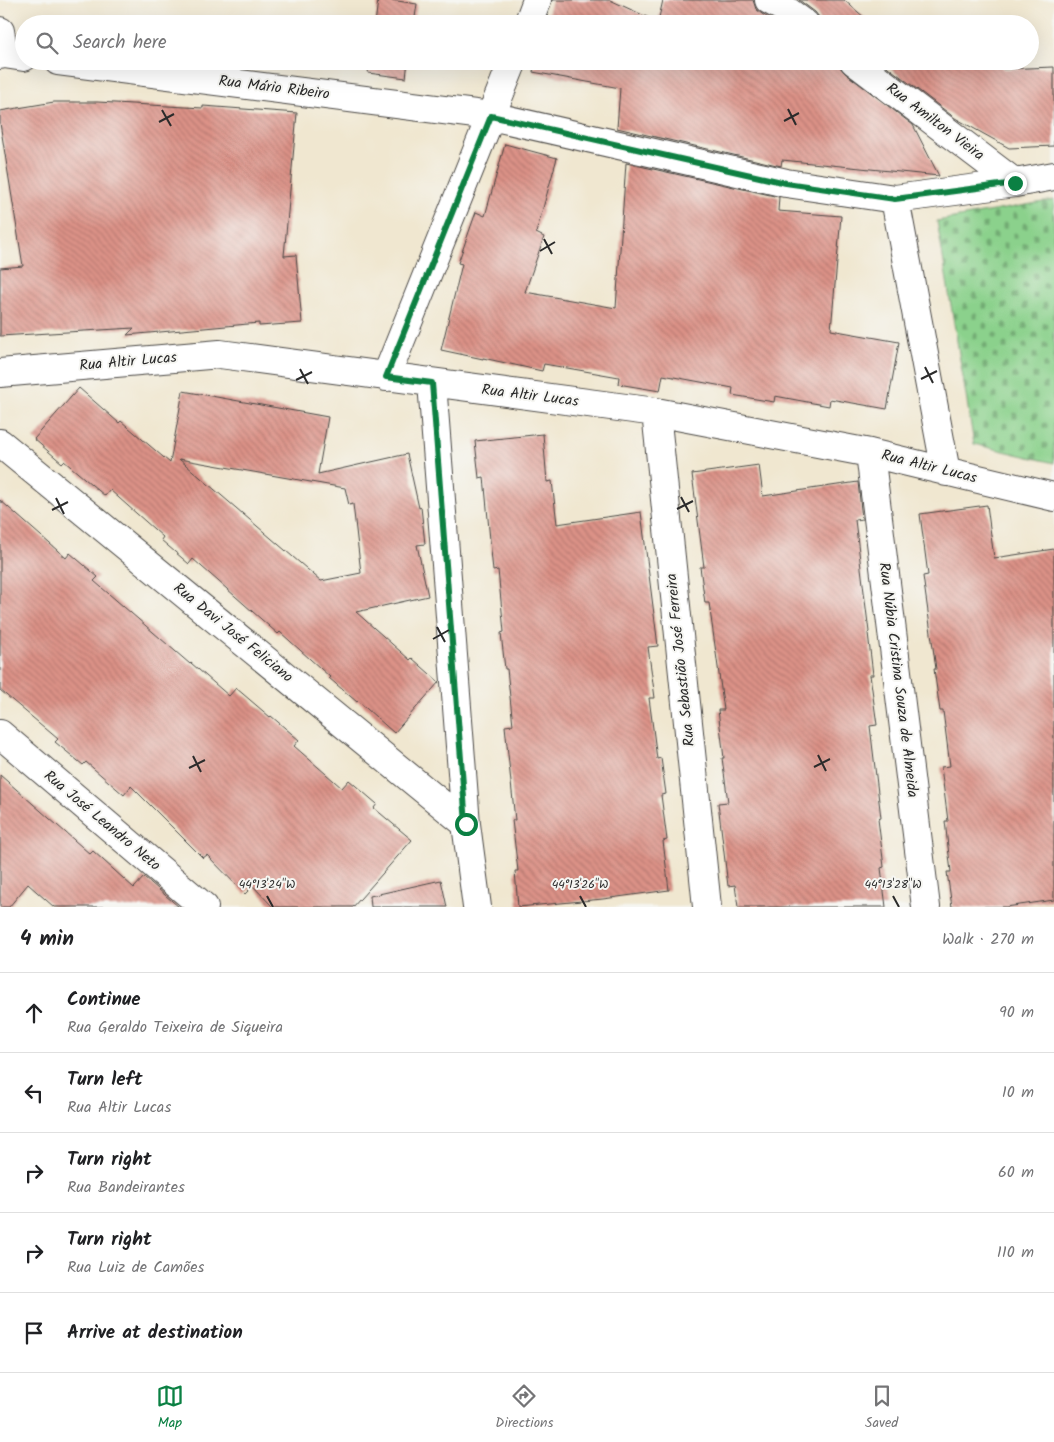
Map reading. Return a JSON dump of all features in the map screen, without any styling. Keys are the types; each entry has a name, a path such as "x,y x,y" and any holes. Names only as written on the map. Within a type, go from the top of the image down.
{"street":[{"path":"532,15 538,0"},
{"path":"769,0 792,15"},
{"name":"Rua Mário Ribeiro","path":"129,70 491,116 786,183 895,199 1054,176"},
{"path":"386,377 509,70"},
{"name":"Rua Amilton Vieira","path":"866,70 1015,183"},
{"path":"895,199 946,472"},
{"name":"Rua Altir Lucas","path":"0,373 220,354 656,412 870,453 1054,498"},
{"path":"432,383 466,824 477,907"},
{"name":"Rua Sebastião José Ferreira","path":"656,412 707,907"},
{"name":"Rua Davi José Feliciano","path":"0,442 466,824"},
{"name":"Rua Núbia Cristina Souza de Almeida","path":"870,453 926,907"},
{"name":"Rua José Leandro Neto","path":"0,734 204,907"}],"green space":[{"path":"1054,200 1054,463 974,444 937,221"}],"building":[{"path":"378,0 417,4 415,15 376,15"},
{"path":"552,0 610,0 643,15 548,15"},
{"path":"663,0 753,0 756,9 764,15 660,15"},
{"path":"799,0 844,0 862,15 817,15"},
{"path":"1054,67 1054,146 1009,148 955,118 892,70 1039,70 1039,68"},
{"path":"368,70 407,70 406,78 368,73"},
{"path":"533,70 842,70 913,125 939,176 782,160 781,166 617,128 620,88 533,72"},
{"path":"54,102 97,102 203,108 203,106 297,113 284,256 296,255 302,323 259,326 259,323 127,335 134,328 0,336 0,268 23,266 0,123 0,111"},
{"path":"505,144 557,158 536,233 544,237 525,292 616,308 626,163 779,197 778,211 841,216 831,330 899,342 887,409 830,399 829,406 775,396 774,402 732,395 733,388 663,375 660,391 618,384 619,377 544,364 542,371 441,350 462,264 458,263 476,212 485,216"},
{"path":"79,388 119,423 121,421 170,463 183,391 328,417 318,474 407,454 419,508 421,507 425,544 417,545 428,596 356,612 410,660 412,658 439,682 394,733 329,678 280,632 278,634 193,559 189,564 161,540 163,537 110,490 105,496 64,461 62,463 34,439","holes":["179,459 345,488 349,505 353,504 361,573 321,581"]},
{"path":"543,434 547,482 552,481 557,524 641,512 658,646 648,647 655,698 649,698 657,759 661,758 666,794 661,795 667,840 663,841 669,890 603,899 518,907 515,871 518,871 512,820 515,820 505,726 513,725 501,633 504,632 498,570 493,571 484,477 479,478 475,441"},
{"path":"759,465 763,496 858,482 862,519 855,520 873,675 870,675 877,725 870,726 881,818 878,819 884,867 881,868 886,907 738,907 735,885 728,886 718,803 728,802 718,710 724,710 709,603 705,603 700,567 704,567 692,474"},
{"path":"0,500 66,558 70,553 98,577 94,581 229,696 236,688 271,716 299,740 294,746 342,788 349,780 377,804 374,808 412,840 353,907 273,907 253,886 245,894 207,855 203,858 131,786 124,795 86,762 83,765 55,742 58,739 0,690"},
{"path":"987,505 994,558 1054,549 1054,900 1006,907 952,907 947,872 951,872 945,821 948,821 941,767 950,766 943,711 940,711 934,669 936,669 923,576 928,575 920,514"},
{"path":"0,775 90,854 93,851 134,888 144,877 179,907 54,907 28,884 9,907 0,907"},
{"path":"441,880 447,907 371,907 370,896"}],"route":[{"path":"466,824 432,383 386,377 491,116 786,183 895,199 1015,183"}]}
